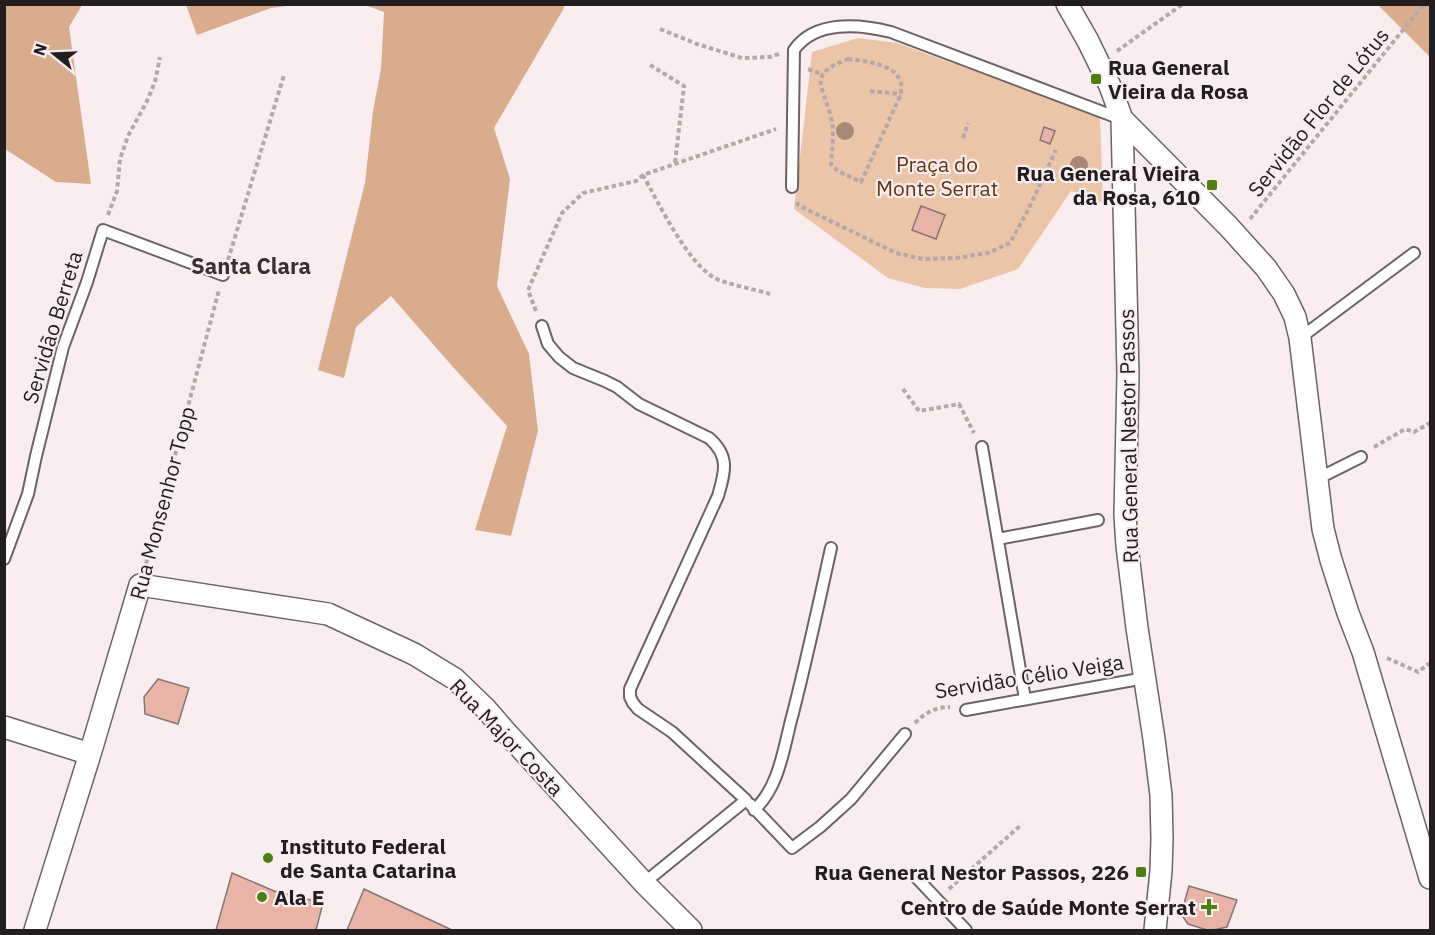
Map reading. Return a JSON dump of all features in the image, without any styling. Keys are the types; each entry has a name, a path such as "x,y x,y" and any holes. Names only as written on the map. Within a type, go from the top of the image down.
{"street":[{"path":"1067,4 1099,63 1122,119 1228,226 1266,268 1284,294 1295,317 1300,338 1323,528 1328,549 1348,613 1364,652 1431,878"},
{"name":"Rua General Nestor Passos","path":"1122,119 1128,374 1125,515 1130,578 1161,795 1161,871 1155,930"},
{"name":"Rua Monsenhor Topp","path":"35,930 140,585"},
{"name":"Rua Major Costa","path":"140,585 328,614 414,654 455,680 486,709 644,883 691,930"},
{"path":"4,727 90,754"}],"lane":[{"path":"792,188 794,50 801,40 814,33 838,26 872,27 891,32 1122,119"},
{"name":"Servidão Berreta","path":"4,559 28,494 63,347 103,230 223,275"},
{"path":"1300,338 1414,253"},
{"path":"542,326 548,344 573,368 617,387 649,410 709,438 722,453 725,470 718,496 630,689 630,697 638,709 672,732 746,800 792,848 851,799 905,734"},
{"path":"982,447 1025,699"},
{"path":"1317,479 1361,457"},
{"path":"998,539 1098,520"},
{"path":"754,810 763,802 772,785 779,763 805,665 831,548"},
{"name":"Servidão Célio Veiga","path":"966,710 1144,678"},
{"path":"644,883 746,800"},
{"path":"913,874 966,930"}],"path":[{"path":"1099,63 1184,4"},
{"name":"Servidão Flor de Lótus","path":"1228,226 1245,226 1424,4"},
{"path":"660,29 697,44 742,58 770,57 794,50"},
{"path":"103,230 117,191 120,159 128,136 155,82 160,57"},
{"path":"848,58 872,62 893,71 901,81 901,94 861,182 838,171 831,164 834,137 820,82 822,74 832,65 848,58"},
{"path":"650,65 684,86 675,163"},
{"name":"Rua Monsenhor Topp","path":"140,585 223,275 284,75"},
{"path":"870,91 901,94"},
{"path":"542,326 528,290 562,213 583,193 636,181 642,175 793,123"},
{"path":"963,138 968,123"},
{"path":"798,205 896,253 923,259 956,258 988,253 1010,243 1029,210 1056,150"},
{"path":"642,175 685,247 705,271 716,278 770,294"},
{"path":"903,388 919,411 959,404 982,447"},
{"path":"1361,457 1404,429 1414,432 1431,423"},
{"path":"1364,652 1384,657 1418,672 1431,663"},
{"name":"Servidão Célio Veiga","path":"905,734 927,712 947,707 966,710"},
{"path":"937,900 1022,824"}],"green space":[{"name":"Praça do Monte Serrat","path":"858,38 897,43 1100,117 1103,203 1071,191 1018,269 960,289 925,288 888,278 794,209 812,52"}],"shaded area":[{"path":"5,4 82,5 69,27 91,184 56,182 5,149"},
{"path":"186,4 295,5 271,8 197,35"},
{"path":"365,5 564,5 494,128 510,179 497,286 529,354 538,431 511,536 475,530 507,426 391,296 356,327 344,378 318,370 365,183 373,111 381,69 384,12"},
{"path":"1378,5 1430,5 1430,57"}],"building":[{"path":"1044,127 1055,131 1050,144 1040,140"},
{"path":"921,206 945,215 936,239 912,230"},
{"path":"158,679 189,688 178,724 145,714 144,697"},
{"name":"Ala E","path":"232,873 274,891 323,903 316,930 216,930"},
{"name":"Centro de Saúde Monte Serrat","path":"1189,886 1237,900 1227,927 1207,930 1188,924 1181,914"},
{"path":"364,889 452,930 347,930"}],"place":[{"name":"Rua General Vieira da Rosa","path":"1096,79"},
{"name":"Rua General Vieira da Rosa, 610","path":"1212,185"},
{"name":"Instituto Federal de Santa Catarina","path":"268,858"},
{"name":"Rua General Nestor Passos, 226","path":"1141,872"},
{"name":"Ala E","path":"262,897"},
{"name":"Centro de Saúde Monte Serrat","path":"1209,907"}],"district":[{"name":"Santa Clara","path":"251,265"}]}
